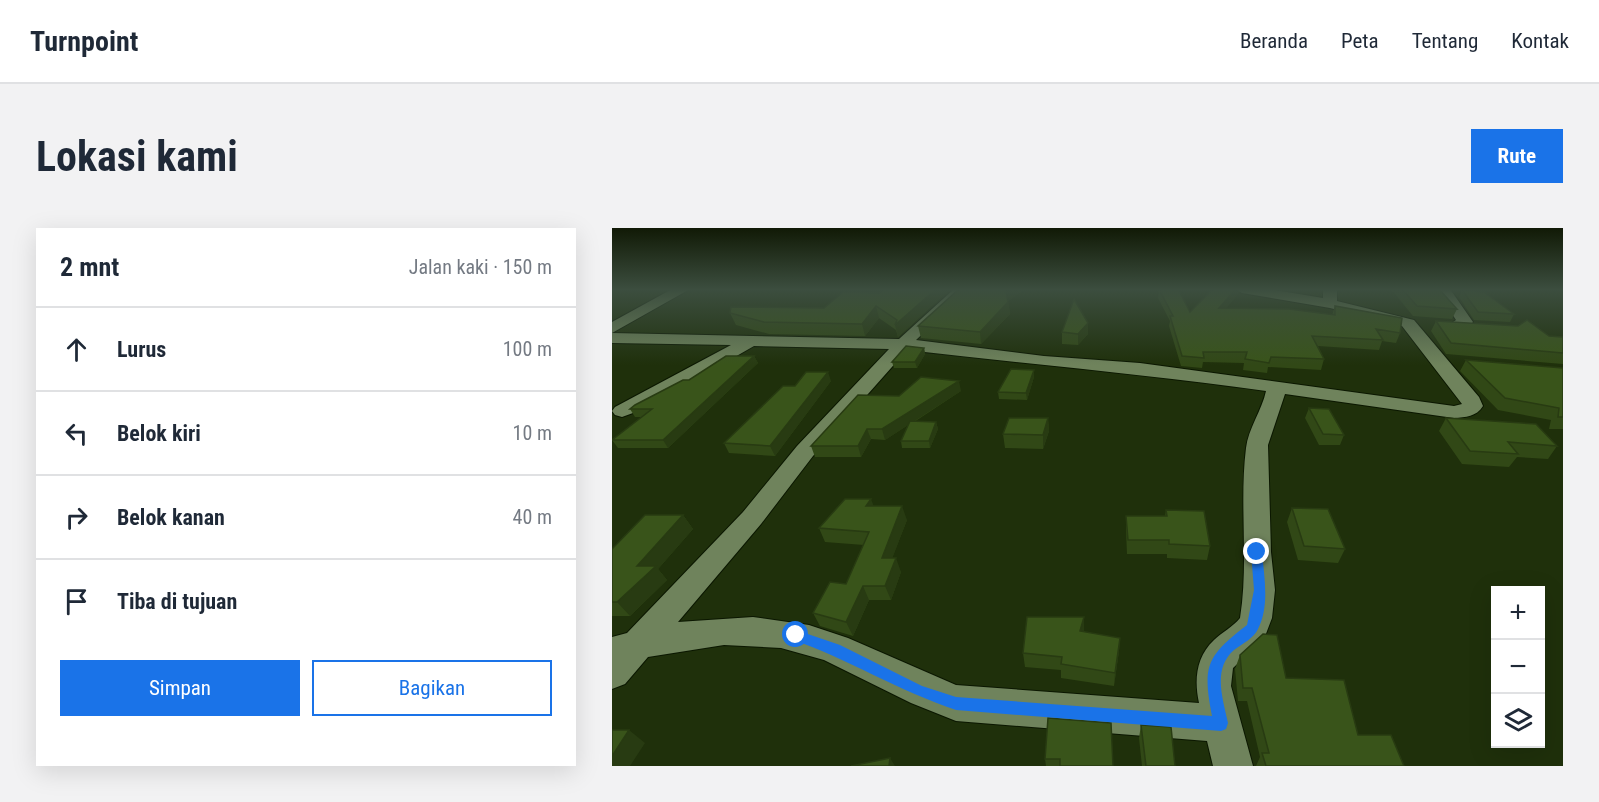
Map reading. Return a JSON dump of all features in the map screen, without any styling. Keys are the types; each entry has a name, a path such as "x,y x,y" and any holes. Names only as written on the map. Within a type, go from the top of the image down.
{"street":[{"path":"612,328 637,314"},
{"path":"612,673 623,648 752,518 805,451 933,314"},
{"path":"1381,314 1408,323 1477,327"},
{"path":"1443,325 1465,322 1460,314"},
{"path":"612,338 903,344 1044,361 1140,368 1276,389 1466,411 1474,403 1408,323"},
{"path":"622,411 751,341"},
{"path":"1438,361 1461,363"},
{"path":"1233,766 1213,686 1216,663 1226,650 1252,628 1256,618 1260,590 1257,552 1257,445 1273,405 1276,389"},
{"path":"623,648 727,631 759,630 796,635 836,649 919,692 956,704 1221,723"}],"building":[{"path":"734,314 870,314 862,324 764,322"},
{"path":"888,314 907,314 895,325 897,320"},
{"path":"931,314 997,314 980,332 918,326"},
{"path":"1069,314 1083,314 1088,323 1078,334 1062,332"},
{"path":"1172,314 1380,314 1402,318 1400,333 1376,329 1383,340 1312,336 1324,359 1271,357 1269,363 1245,359 1247,352 1203,352 1204,358 1182,356 1170,316 1173,316"},
{"path":"1527,320 1549,336 1563,337 1563,353 1451,343 1436,321 1518,326"},
{"path":"906,346 924,348 915,362 892,362"},
{"path":"726,356 754,356 663,440 612,440 652,409 630,409 635,405 683,380 689,380"},
{"path":"1466,360 1563,368 1563,417 1558,417 1559,408 1505,398"},
{"path":"1011,369 1034,370 1026,393 998,392"},
{"path":"806,372 828,372 770,446 724,443 783,386 795,386"},
{"path":"921,377 959,381 882,429 867,429 858,446 811,446 858,395 899,396"},
{"path":"1309,408 1329,409 1344,435 1323,434"},
{"path":"1009,418 1048,418 1043,435 1003,434"},
{"path":"1446,418 1536,424 1557,446 1508,442 1518,454 1470,451"},
{"path":"910,421 936,422 929,441 901,441"},
{"path":"845,499 871,499 866,506 902,506 882,558 896,558 885,586 863,586 846,622 813,613 830,582 846,584 869,532 819,528"},
{"path":"1292,508 1328,509 1345,549 1304,546"},
{"path":"1166,510 1204,511 1210,546 1169,544 1169,540 1128,540 1126,516 1167,516"},
{"path":"645,515 683,515 637,566 656,566 617,602 612,602 612,549"},
{"path":"1027,617 1084,617 1080,631 1120,638 1115,673 1061,664 1062,657 1023,653"},
{"path":"1263,634 1277,635 1286,678 1344,680 1358,735 1391,735 1404,766 1266,766 1262,753 1269,753 1252,688 1243,688 1240,655"},
{"path":"1048,718 1111,723 1113,766 1060,766 1060,759 1045,759"},
{"path":"1141,725 1171,727 1175,766 1146,766"},
{"path":"612,730 629,730 612,756"},
{"path":"890,758 889,766 851,766"}],"route":[{"path":"796,635 836,649 919,692 956,704 1221,723 1213,686 1216,663 1226,650 1252,628 1256,618 1260,590 1257,552"}]}
